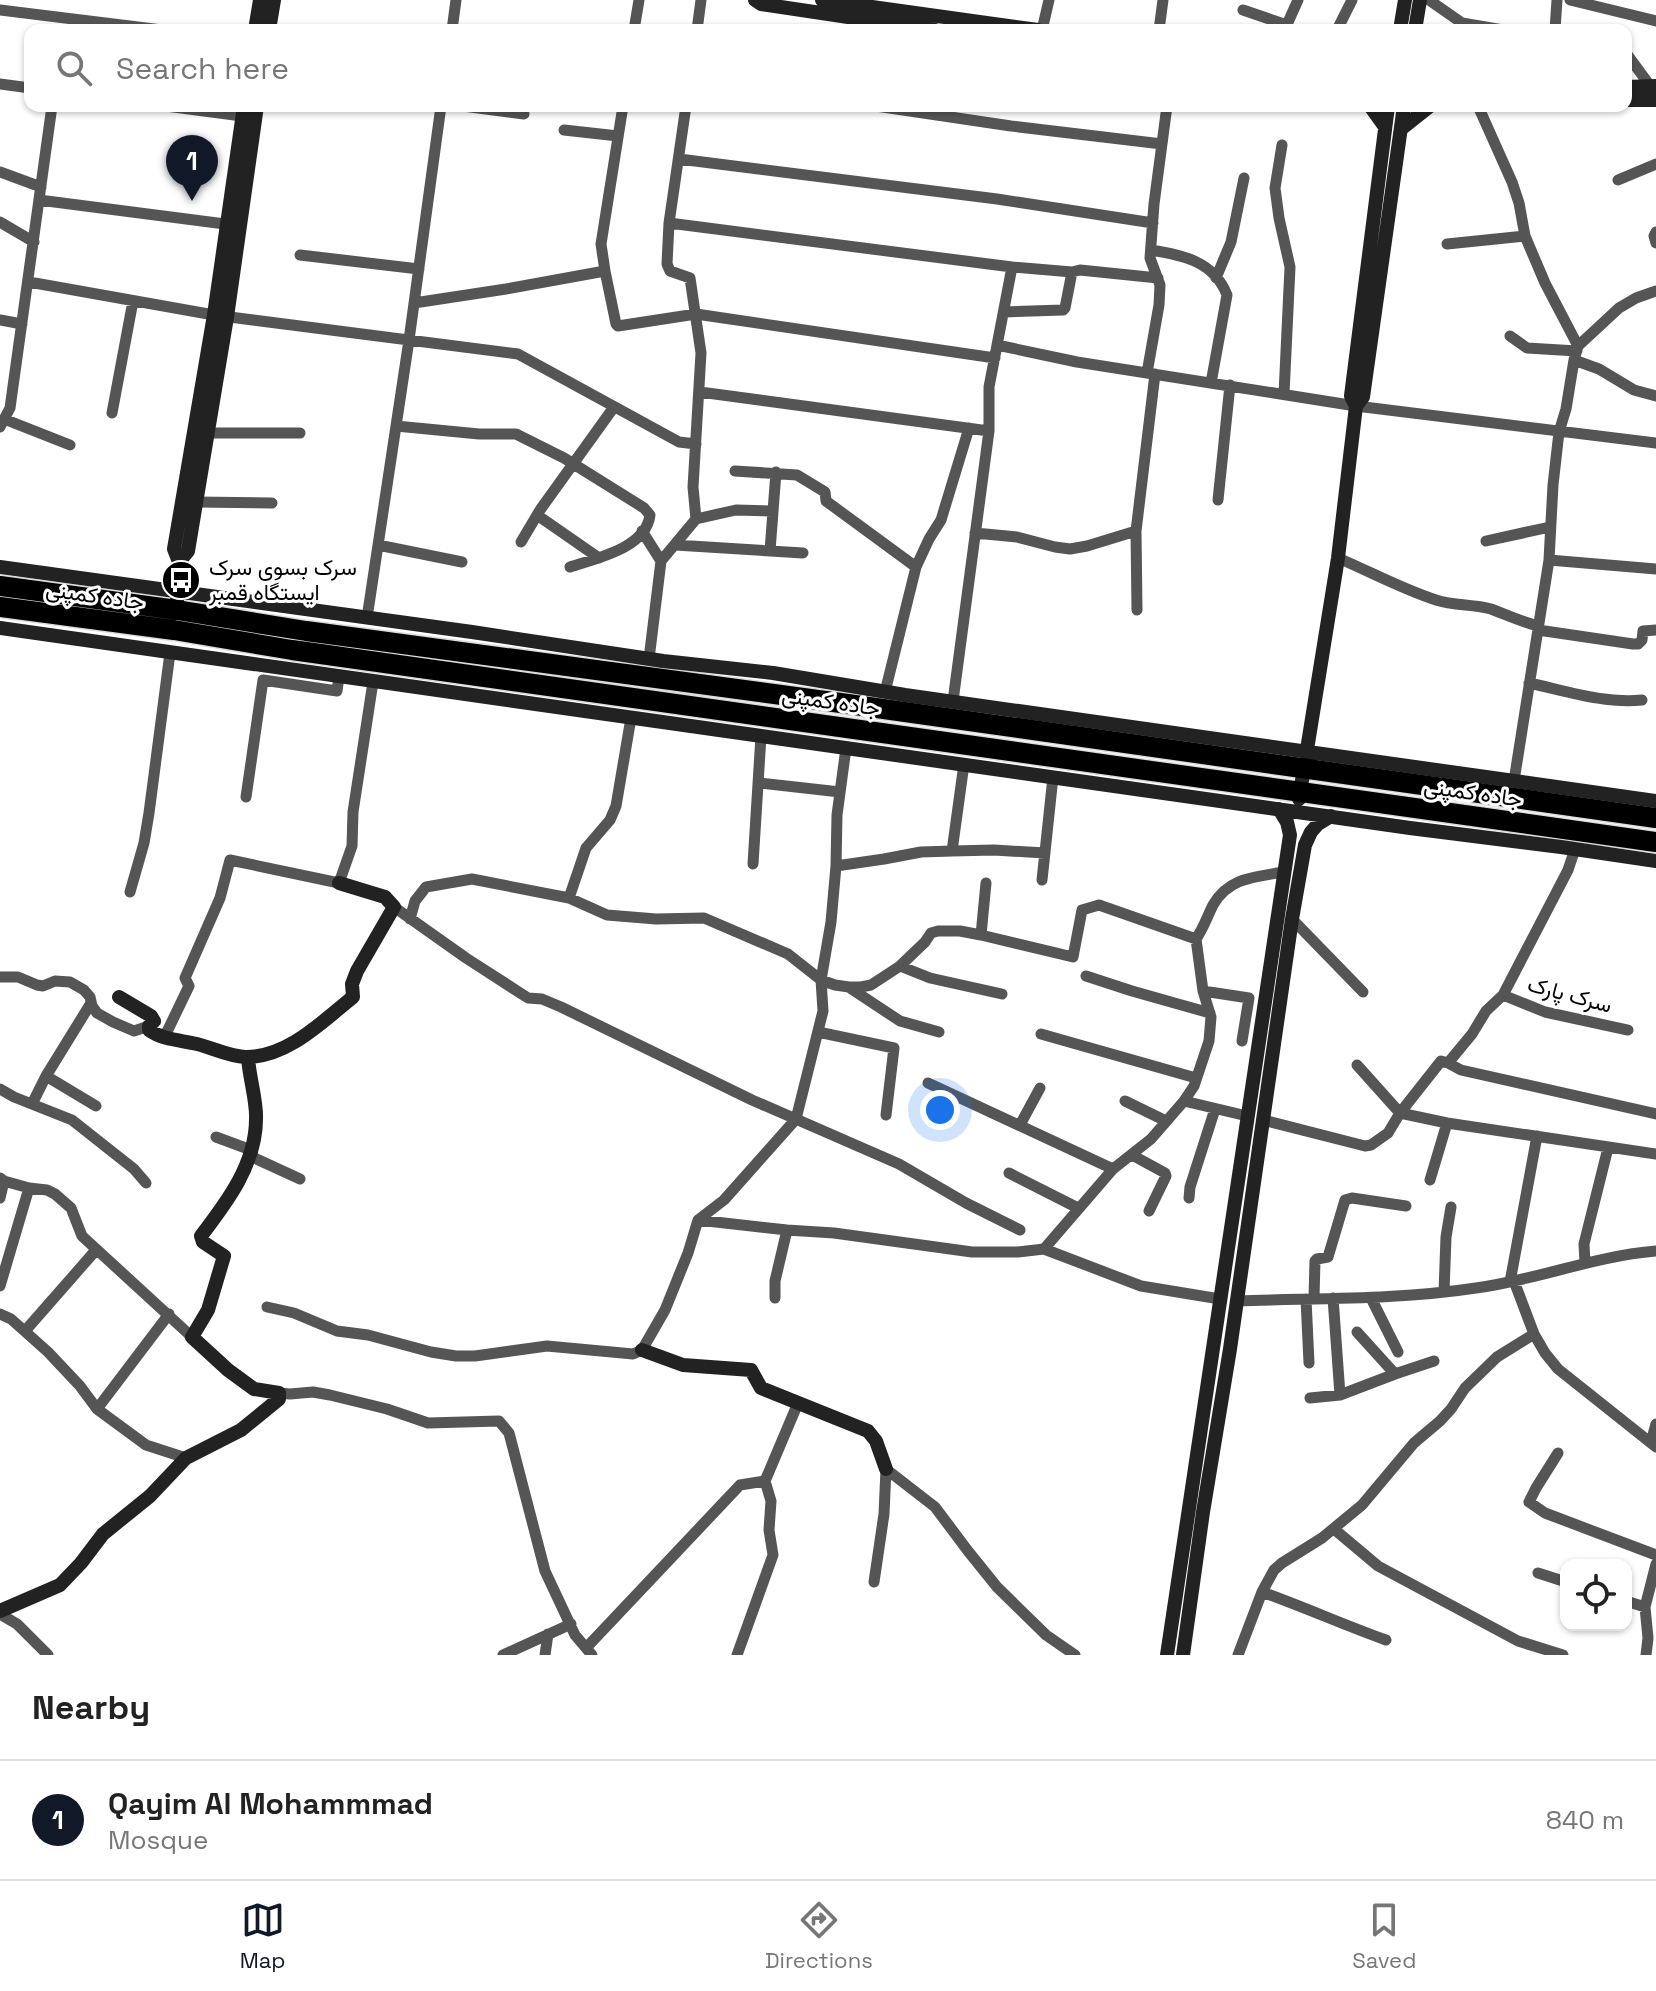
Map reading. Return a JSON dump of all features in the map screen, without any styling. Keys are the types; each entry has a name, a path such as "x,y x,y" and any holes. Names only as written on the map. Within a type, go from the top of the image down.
{"highway":[{"name":"جاده کمپنی","path":"0,586 321,633 1306,759 1476,794 1656,818"},
{"name":"جاده کمپنی","path":"0,607 176,611 292,650 1516,832 1656,842"}],"street":[{"path":"256,24 260,0"},
{"path":"270,24 274,0"},
{"path":"453,24 456,0"},
{"path":"635,24 639,0"},
{"path":"698,24 701,0"},
{"path":"755,0 761,4 895,24"},
{"path":"822,0 996,24"},
{"path":"1042,24 1049,0"},
{"path":"1160,24 1163,0"},
{"path":"1288,24 1298,0"},
{"path":"1340,24 1352,0"},
{"path":"1401,24 1405,0"},
{"path":"1416,24 1420,0"},
{"path":"1429,0 1460,24"},
{"path":"1555,24 1557,0"},
{"path":"1570,0 1656,21"},
{"path":"0,10 113,24"},
{"path":"1243,10 1276,24"},
{"path":"1632,61 1654,91"},
{"path":"0,84 24,87"},
{"path":"1632,88 1654,91"},
{"path":"1632,98 1654,91"},
{"path":"51,112 29,282 2,423 70,445"},
{"path":"179,562 188,551 208,433 220,316 225,224 243,112"},
{"path":"130,892 149,813 176,611 179,562 174,549 256,112"},
{"path":"367,618 440,112"},
{"path":"509,112 524,114"},
{"path":"622,112 601,244 618,326 696,314 995,358"},
{"path":"685,112 669,223 667,264 670,271 690,278 701,353 693,487 696,519"},
{"path":"916,112 1162,144"},
{"path":"1137,610 1136,531 1160,285 1150,258 1166,112"},
{"path":"1374,112 1385,127"},
{"path":"1356,406 1351,396 1387,112"},
{"path":"1299,801 1338,558 1356,406 1363,397 1403,112"},
{"path":"1401,129 1422,112"},
{"path":"1481,112 1512,182 1525,236 1576,352 1634,390 1656,396"},
{"path":"564,130 618,136"},
{"path":"1282,145 1275,188 1290,267 1284,394"},
{"path":"679,159 997,199 1153,223"},
{"path":"1618,180 1656,164"},
{"path":"0,172 41,187"},
{"path":"1216,278 1231,242 1244,178"},
{"path":"39,200 225,224"},
{"path":"0,222 34,242"},
{"path":"669,223 1012,267 1158,278"},
{"path":"1656,232 1656,243"},
{"path":"1447,244 1525,236"},
{"path":"1151,250 1182,255 1201,264 1225,290 1227,295 1211,383"},
{"path":"300,255 419,269"},
{"path":"953,701 989,431 989,387 1012,267"},
{"path":"414,303 605,271"},
{"path":"1004,312 1063,310 1072,272"},
{"path":"29,282 220,316 518,354 679,442 696,444"},
{"path":"1514,781 1549,560 1559,432 1576,352 1619,308 1656,291"},
{"path":"112,413 133,301"},
{"path":"0,320 22,324"},
{"path":"1510,336 1527,348 1576,352"},
{"path":"997,345 1077,362 1356,406 1656,443"},
{"path":"1218,500 1230,385"},
{"path":"700,392 989,431"},
{"path":"521,542 614,407"},
{"path":"396,426 479,434 516,434 573,464 644,508 650,515 642,531 622,550 570,567"},
{"path":"885,692 916,567 941,520 969,428"},
{"path":"208,433 300,433"},
{"path":"735,471 797,475 825,492 826,501 916,567"},
{"path":"770,551 776,472"},
{"path":"196,502 272,503"},
{"path":"649,659 661,561 696,519 736,510 773,511"},
{"path":"537,515 599,558"},
{"path":"1486,541 1550,527"},
{"path":"642,531 661,561"},
{"path":"975,533 1017,537 1070,549 1136,531"},
{"path":"378,545 462,562"},
{"path":"675,545 803,553"},
{"path":"1338,558 1394,585 1438,601 1493,610 1538,628 1633,644 1642,640 1643,631 1656,630"},
{"path":"1549,560 1656,569"},
{"path":"0,567 176,611 367,618 649,659 773,673 1306,759 1514,781 1656,801"},
{"path":"0,628 1279,809 1299,801 1331,816 1516,832 1575,849 1656,861"},
{"path":"246,797 263,680 337,691 339,677"},
{"path":"339,883 352,846 353,812 373,682"},
{"path":"1529,683 1602,699 1642,700"},
{"path":"569,898 586,848 610,820 616,806 631,718"},
{"path":"753,864 761,736"},
{"path":"267,1307 294,1313 337,1331 368,1335 456,1356 547,1346 633,1354 642,1350 665,1310 698,1220 724,1200 796,1119 823,1011 821,980 831,922 837,815 846,748"},
{"path":"952,851 964,764"},
{"path":"1042,880 1053,777"},
{"path":"759,783 840,792"},
{"path":"1167,1655 1290,835 1279,809"},
{"path":"1183,1655 1305,845 1318,824 1331,816"},
{"path":"1448,1063 1486,1011 1503,995 1568,870 1575,849"},
{"path":"836,866 921,852 994,850 1045,853"},
{"path":"164,1038 189,986 185,978 220,898 230,860 339,883 385,897 410,919 528,998 542,999 561,1007 752,1100 899,1164 1020,1230"},
{"path":"1044,1249 1113,1169 1151,1139 1194,1086 1209,1041 1210,1013 1203,991 1196,939 1214,904 1237,881 1284,872"},
{"path":"410,919 415,901 426,887 472,879 569,898 607,915 656,919 704,918 788,954 821,980 849,987 871,985 900,966 931,933 938,931 981,935 1073,957 1082,910 1099,905 1196,939"},
{"path":"981,935 986,883"},
{"path":"149,1026 149,1030 164,1038 248,1057 291,1046 353,997 352,984 357,971 394,907"},
{"path":"1292,919 1363,992"},
{"path":"900,966 930,978 1002,994"},
{"path":"1086,976 1210,1013"},
{"path":"0,977 18,977 43,986 55,981 70,982 84,990 97,1013 128,1030 149,1026 154,1021 151,1016 119,997"},
{"path":"849,987 900,1021 939,1032"},
{"path":"1203,991 1249,998 1242,1041"},
{"name":"سرک پارک","path":"1503,995 1545,1012 1628,1030"},
{"path":"32,1104 91,1003"},
{"path":"818,1032 894,1048 886,1115"},
{"path":"1041,1034 1196,1078"},
{"path":"192,1337 208,1310 224,1256 203,1242 201,1236 240,1178 251,1153 256,1119 248,1057"},
{"path":"1263,1120 1371,1145 1388,1133 1441,1061 1461,1070 1656,1114"},
{"path":"1357,1065 1400,1113 1447,1123 1656,1154"},
{"path":"46,1076 96,1106"},
{"path":"928,1083 1113,1169"},
{"path":"1020,1125 1040,1088"},
{"path":"0,1089 72,1120 134,1169 146,1183"},
{"path":"1125,1101 1166,1121"},
{"path":"1184,1101 1247,1116"},
{"path":"1189,1198 1215,1109"},
{"path":"1430,1180 1447,1123"},
{"path":"1537,1136 1512,1281 1534,1334 1558,1369 1653,1444 1656,1424"},
{"path":"216,1137 300,1179"},
{"path":"1585,1263 1584,1244 1608,1148"},
{"path":"1132,1155 1166,1176 1149,1211"},
{"path":"1009,1173 1078,1208"},
{"path":"0,1198 2,1179 55,1194 71,1208 82,1236 96,1250 228,1370 254,1389 330,1395 428,1423 499,1421 509,1433 545,1571 575,1635 589,1652 740,1485 765,1481"},
{"path":"0,1286 29,1188"},
{"path":"1309,1363 1310,1298 1315,1261 1328,1257 1345,1200 1352,1198 1406,1206"},
{"path":"1444,1292 1446,1237 1451,1207"},
{"path":"698,1220 834,1233 972,1252 1044,1249 1141,1286 1220,1299"},
{"path":"775,1298 775,1281 787,1230"},
{"path":"25,1331 96,1250"},
{"path":"1237,1301 1371,1298 1444,1292 1656,1251"},
{"path":"1333,1298 1340,1395"},
{"path":"1371,1298 1398,1352"},
{"path":"0,1314 11,1319 48,1352 97,1409 146,1445 186,1458"},
{"path":"97,1409 169,1314"},
{"path":"1357,1332 1395,1374"},
{"path":"1238,1655 1262,1592 1274,1570 1334,1529 1362,1505 1414,1443 1446,1415 1465,1388 1497,1357 1534,1334"},
{"path":"1214,1347 1230,1349"},
{"path":"642,1350 683,1365 751,1370 761,1388 868,1431 876,1441 886,1469 884,1514 874,1582"},
{"path":"1310,1398 1340,1395 1434,1361"},
{"path":"0,1612 60,1585 103,1534 150,1496 186,1458 249,1425 274,1405 279,1393"},
{"path":"737,1655 773,1555 769,1530 771,1501 765,1481 798,1403"},
{"path":"1558,1453 1529,1502 1545,1513 1656,1555"},
{"path":"886,1469 935,1507 997,1587 1046,1635 1075,1655"},
{"path":"1334,1529 1378,1566 1518,1641 1563,1655"},
{"path":"1646,1655 1656,1567"},
{"path":"1538,1573 1560,1580"},
{"path":"1262,1592 1386,1640"},
{"path":"0,1612 17,1624 48,1655"},
{"path":"503,1655 571,1624"},
{"path":"545,1655 548,1634"}],"place":[{"name":"Qayim Al Mohammmad","path":"192,201"},
{"name":"سرک بسوی سرک ایستگاه قمبر","path":"181,580"}]}
